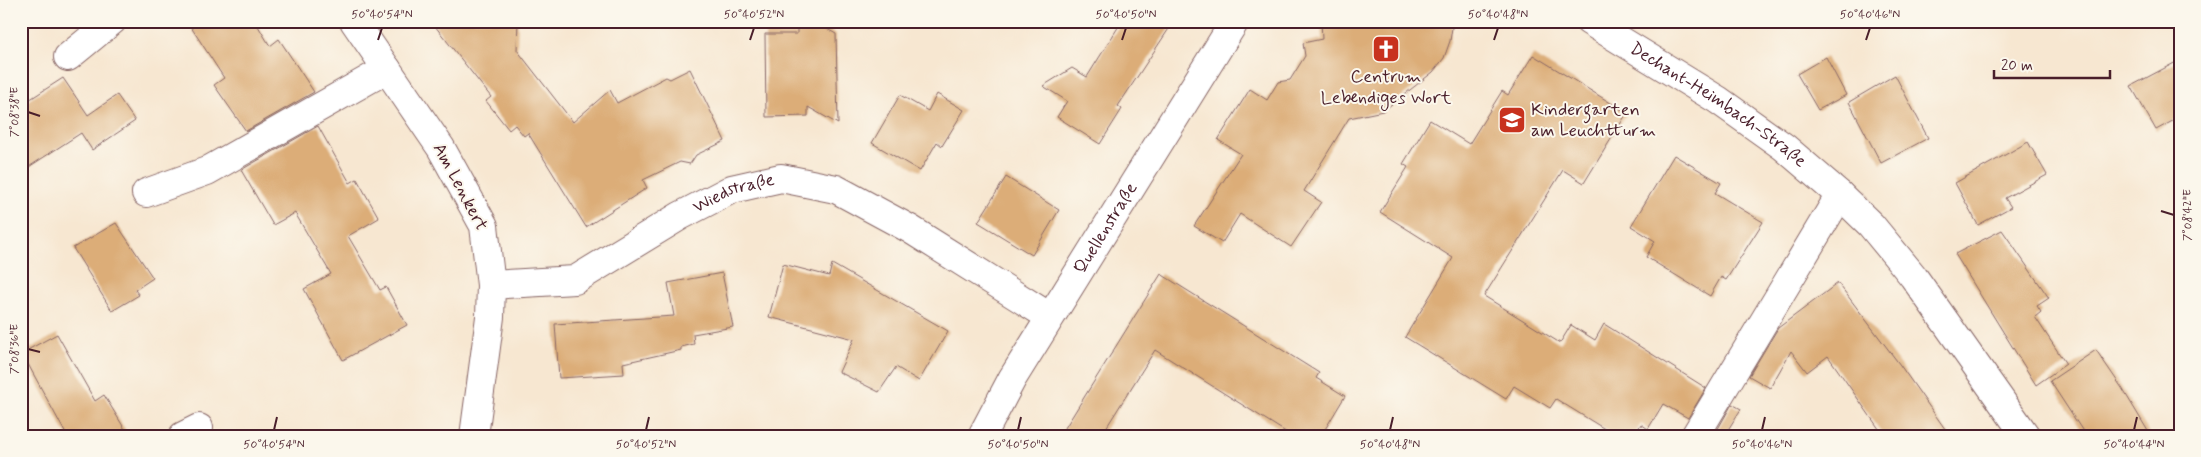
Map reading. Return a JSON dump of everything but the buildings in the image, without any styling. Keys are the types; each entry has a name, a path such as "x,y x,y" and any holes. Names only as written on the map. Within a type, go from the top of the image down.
{"street":[{"path":"68,57 112,21"},
{"name":"Am Lenkert","path":"354,21 441,148 484,226 491,285 490,317 474,436"},
{"name":"Quellenstraße","path":"982,436 1012,379 1235,21"},
{"name":"Dechant-Heimbach-Straße","path":"1590,21 1718,100 1784,147 1840,195 1871,225 1913,276 2026,436"},
{"path":"146,193 207,171 387,69"},
{"name":"Wiedstraße","path":"491,285 575,280 680,216 732,189 780,178 836,189 910,229 1050,318"},
{"path":"1696,436 1840,195"}],"place":[{"name":"Centrum Lebendiges Wort","path":"1386,49"},
{"name":"Kindergarten am Leuchtturm","path":"1512,120"}]}
